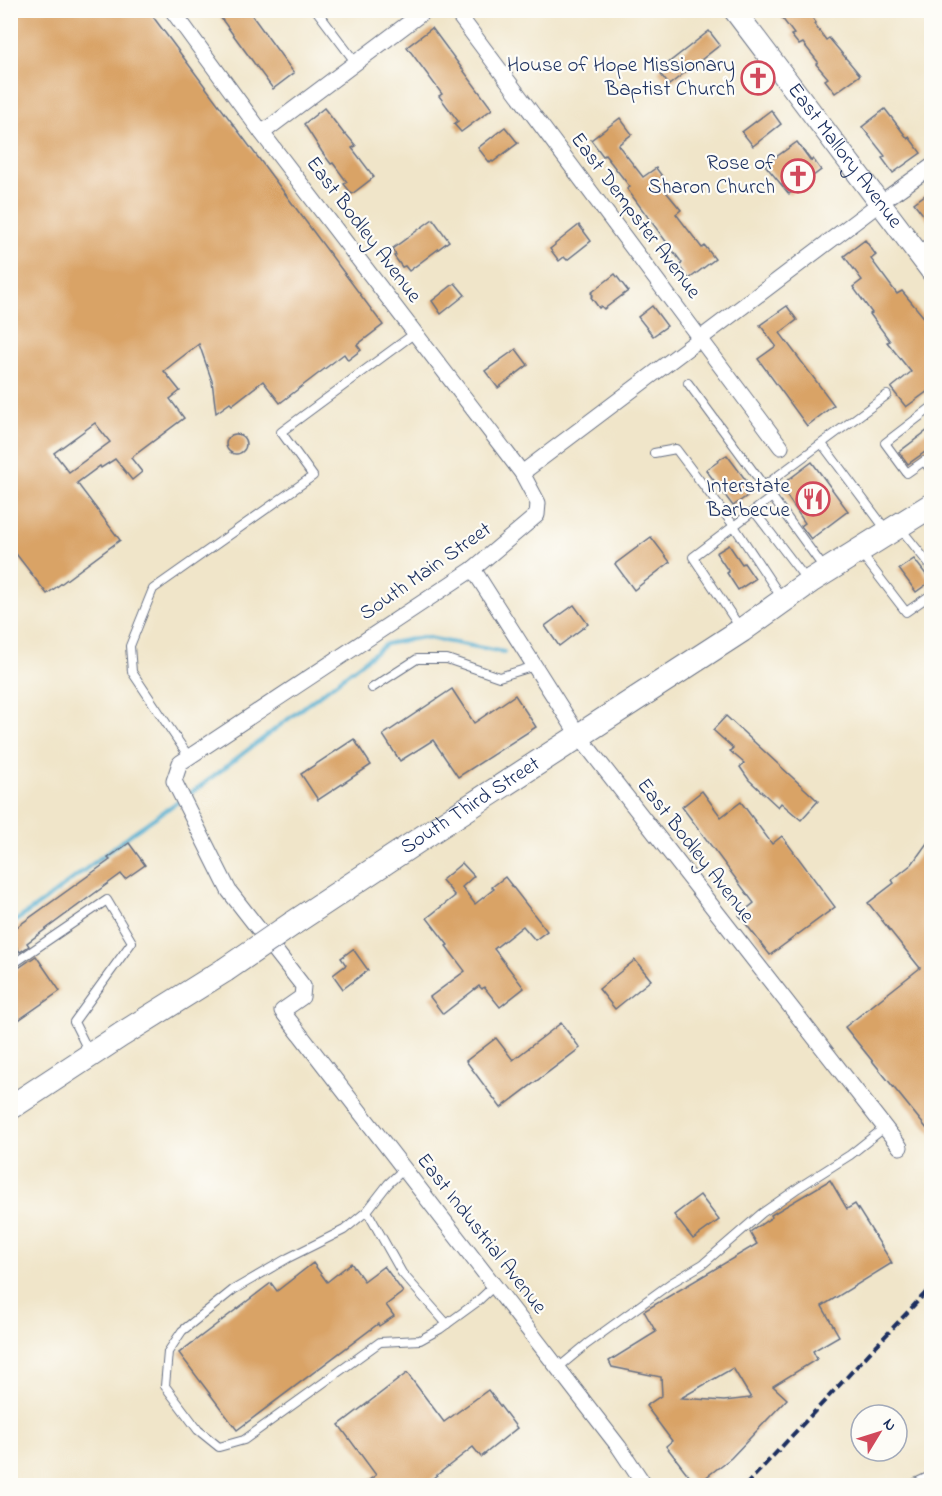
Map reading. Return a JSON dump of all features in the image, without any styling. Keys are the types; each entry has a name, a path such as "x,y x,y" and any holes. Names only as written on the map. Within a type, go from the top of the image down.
{"main road":[{"name":"East Mallory Avenue","path":"734,10 932,273"},
{"name":"South Third Street","path":"10,1108 742,630 818,577 932,505"}],"street":[{"name":"East Bodley Avenue","path":"172,10 522,473"},
{"path":"262,132 426,10"},
{"name":"East Dempster Avenue","path":"455,10 781,447"},
{"path":"522,473 932,166"},
{"name":"South Main Street","path":"282,1011 302,997 303,987 229,891 174,781 180,763 473,569 537,515 538,503 522,473"},
{"name":"East Bodley Avenue","path":"473,569 579,736 900,1147"},
{"name":"East Industrial Avenue","path":"282,1011 619,1447 645,1485"},
{"path":"917,1485 932,1479"}],"lane":[{"path":"316,10 356,63"},
{"path":"189,757 132,672 130,646 153,590 313,476 281,432 416,333"},
{"path":"688,383 772,497 818,577"},
{"path":"764,486 887,395"},
{"path":"932,407 885,443 907,473 932,455"},
{"path":"822,444 893,529 932,568"},
{"path":"654,453 676,449 734,526 783,601"},
{"path":"924,461 932,472"},
{"path":"742,630 693,557 772,497"},
{"path":"754,511 818,577"},
{"path":"859,551 906,612 932,594"},
{"path":"372,688 417,659 447,659 499,677 535,666"},
{"path":"10,966 107,900 132,942 74,1022 91,1055"},
{"path":"558,1368 671,1283 703,1264 762,1213 850,1155 884,1128"},
{"path":"404,1169 388,1184 367,1211 344,1230 288,1258 233,1290 182,1331 168,1352 165,1386 198,1430 219,1447 244,1440 380,1342 420,1340 447,1324 494,1286"},
{"path":"367,1211 402,1273 447,1324"}],"building":[{"path":"10,10 148,10 383,325 357,345 361,350 348,360 344,354 280,403 263,381 232,405 230,403 216,413 212,381 199,344 164,371 180,391 170,399 184,418 131,458 142,472 132,480 115,459 101,468 100,466 77,483 120,540 47,594 10,546","holes":["95,423 110,442 69,472 54,453"]},
{"path":"215,10 248,10 294,73 273,89"},
{"path":"776,10 807,10 826,40 829,38 860,75 835,93 825,80 828,78 816,64 818,62 803,43 799,45 791,35 794,34"},
{"path":"432,28 492,109 461,132 454,124 458,121 439,96 442,94 407,47"},
{"path":"709,31 720,45 669,85 658,71"},
{"path":"324,108 356,146 352,148 374,177 352,194 344,184 347,182 322,152 304,124"},
{"path":"885,109 921,153 893,173 882,158 885,156 862,127"},
{"path":"771,110 781,124 753,146 742,132"},
{"path":"620,118 632,134 618,145 643,177 656,168 668,184 663,188 681,210 676,214 702,248 705,246 715,259 689,279 679,266 682,263 627,189 630,187 591,140"},
{"path":"505,127 518,143 490,163 478,148"},
{"path":"797,142 821,170 789,194 765,165"},
{"path":"932,190 932,226 914,203"},
{"path":"433,219 449,241 409,271 405,266 402,267 392,249"},
{"path":"579,225 591,241 567,260 564,257 559,261 550,249"},
{"path":"865,240 876,255 871,259 897,294 902,291 932,327 932,388 906,407 891,388 911,372 887,342 890,341 853,287 862,280 844,256"},
{"path":"615,274 628,291 604,309 601,306 599,308 591,297 593,295 591,293"},
{"path":"455,283 465,295 441,314 432,301"},
{"path":"652,306 667,326 653,336 638,317"},
{"path":"787,306 797,320 780,333 834,405 807,426 758,359 776,346 760,325"},
{"path":"516,349 528,365 498,388 485,371"},
{"path":"932,427 932,447 908,464 899,452"},
{"path":"236,434 243,437 246,444 243,451 236,454 229,451 226,444 229,437"},
{"path":"727,455 754,491 733,506 706,470"},
{"path":"812,462 848,511 811,539 801,526 805,523 780,486"},
{"path":"651,537 670,562 634,590 615,564"},
{"path":"729,545 755,579 738,590 716,553"},
{"path":"914,559 931,581 916,592 899,569"},
{"path":"574,605 588,624 559,646 545,626"},
{"path":"452,689 474,723 515,695 536,727 458,777 433,740 400,761 383,735"},
{"path":"726,716 818,801 801,820 781,803 778,807 749,780 740,767 744,763 730,751 733,748 713,730"},
{"path":"354,739 371,765 318,800 301,774"},
{"path":"702,791 721,817 741,802 772,844 782,836 835,907 770,955 739,915 754,903 682,807"},
{"path":"932,836 932,1135 845,1027 920,968 868,903 894,883 892,880 912,864"},
{"path":"129,843 145,865 125,879 121,874 27,943 29,946 20,952 10,938 10,932 110,860 108,858"},
{"path":"462,863 474,876 462,887 475,904 505,877 547,931 535,940 523,926 494,949 524,988 500,1007 484,987 482,989 479,986 443,1014 430,997 465,971 427,918 455,896 442,880"},
{"path":"353,949 368,970 343,989 333,975 346,965 341,958"},
{"path":"36,956 60,991 10,1026 10,974"},
{"path":"635,960 651,980 615,1009 599,989"},
{"path":"561,1023 580,1048 501,1108 466,1061 496,1038 513,1060"},
{"path":"830,1180 847,1209 855,1204 892,1263 822,1306 839,1336 813,1351 817,1359 773,1386 787,1399 731,1458 696,1485 666,1446 672,1441 646,1406 662,1395 661,1377 612,1367 609,1361 656,1332 644,1311 757,1244 750,1232 772,1217 771,1215","holes":["733,1368 751,1398 724,1401 681,1398"]},
{"path":"700,1195 719,1220 693,1239 674,1215"},
{"path":"313,1263 327,1282 351,1263 364,1281 384,1266 403,1292 386,1305 394,1316 379,1326 378,1324 237,1430 179,1353 271,1283 277,1291"},
{"path":"407,1373 444,1422 488,1390 517,1428 481,1457 473,1447 424,1485 362,1485 376,1475 339,1425"}],"waterway":[{"path":"185,797 386,644 423,637 504,652"},
{"path":"10,925 179,801"}],"railway":[{"path":"745,1486 932,1286"}],"place":[{"name":"House of Hope Missionary Baptist Church","path":"758,78"},
{"name":"Rose of Sharon Church","path":"798,176"},
{"name":"Interstate Barbecue","path":"813,499"}]}
